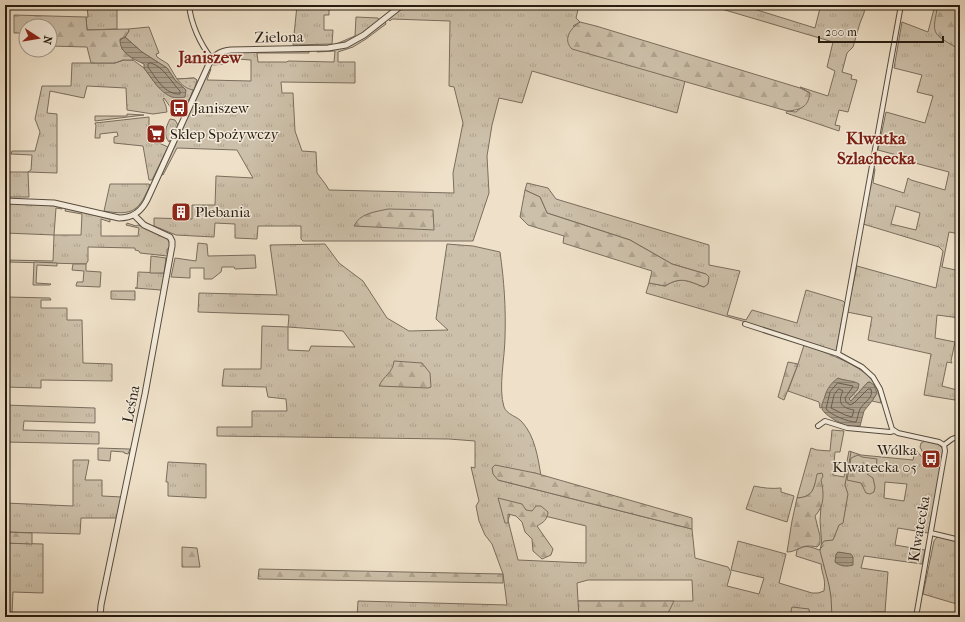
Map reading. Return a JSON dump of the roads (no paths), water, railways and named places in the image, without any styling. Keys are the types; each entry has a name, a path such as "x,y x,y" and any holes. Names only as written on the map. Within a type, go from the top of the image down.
{"street":[{"path":"5,201 54,202 119,218 126,218 134,215 140,210 147,200 212,59 196,30 191,17 189,5"},
{"name":"Zielona","path":"212,59 221,52 231,50 328,48 346,45 364,35 402,5"},
{"path":"838,354 901,5"},
{"name":"Leśna","path":"100,617 101,605 145,394 172,246 170,237 144,225 134,215"},
{"path":"745,324 838,354 862,367 873,377 880,389 892,429 894,431"},
{"path":"818,426 825,421 847,428 890,432 894,431 939,442 944,445 952,439 960,436"},
{"name":"Klwatecka","path":"916,617 945,451 944,445"},
{"path":"931,533 960,540"}],"water":[{"path":"125,37 142,52 167,68 175,80 186,90 185,97 172,97 161,90 144,68 144,64 132,58 122,49 120,40"},
{"path":"838,378 859,384 858,389 849,399 851,401 868,382 874,385 877,393 864,411 860,426 844,425 825,413 822,408 827,391 831,384"},
{"path":"838,552 851,554 853,557 853,565 844,566 835,562 836,554"}],"waterway":[{"path":"832,617 829,585 820,551 821,545 824,541 833,540 839,525 843,523 848,494 845,485 851,452"}],"place":[{"name":"Janiszew","path":"179,108"},
{"name":"Sklep Spożywczy","path":"156,134"},
{"name":"Plebania","path":"181,212"},
{"name":"Wólka Klwatecka 05","path":"931,459"}],"district":[{"name":"Janiszew","path":"210,57"},
{"name":"Klwatka Szlachecka","path":"876,148"}]}
